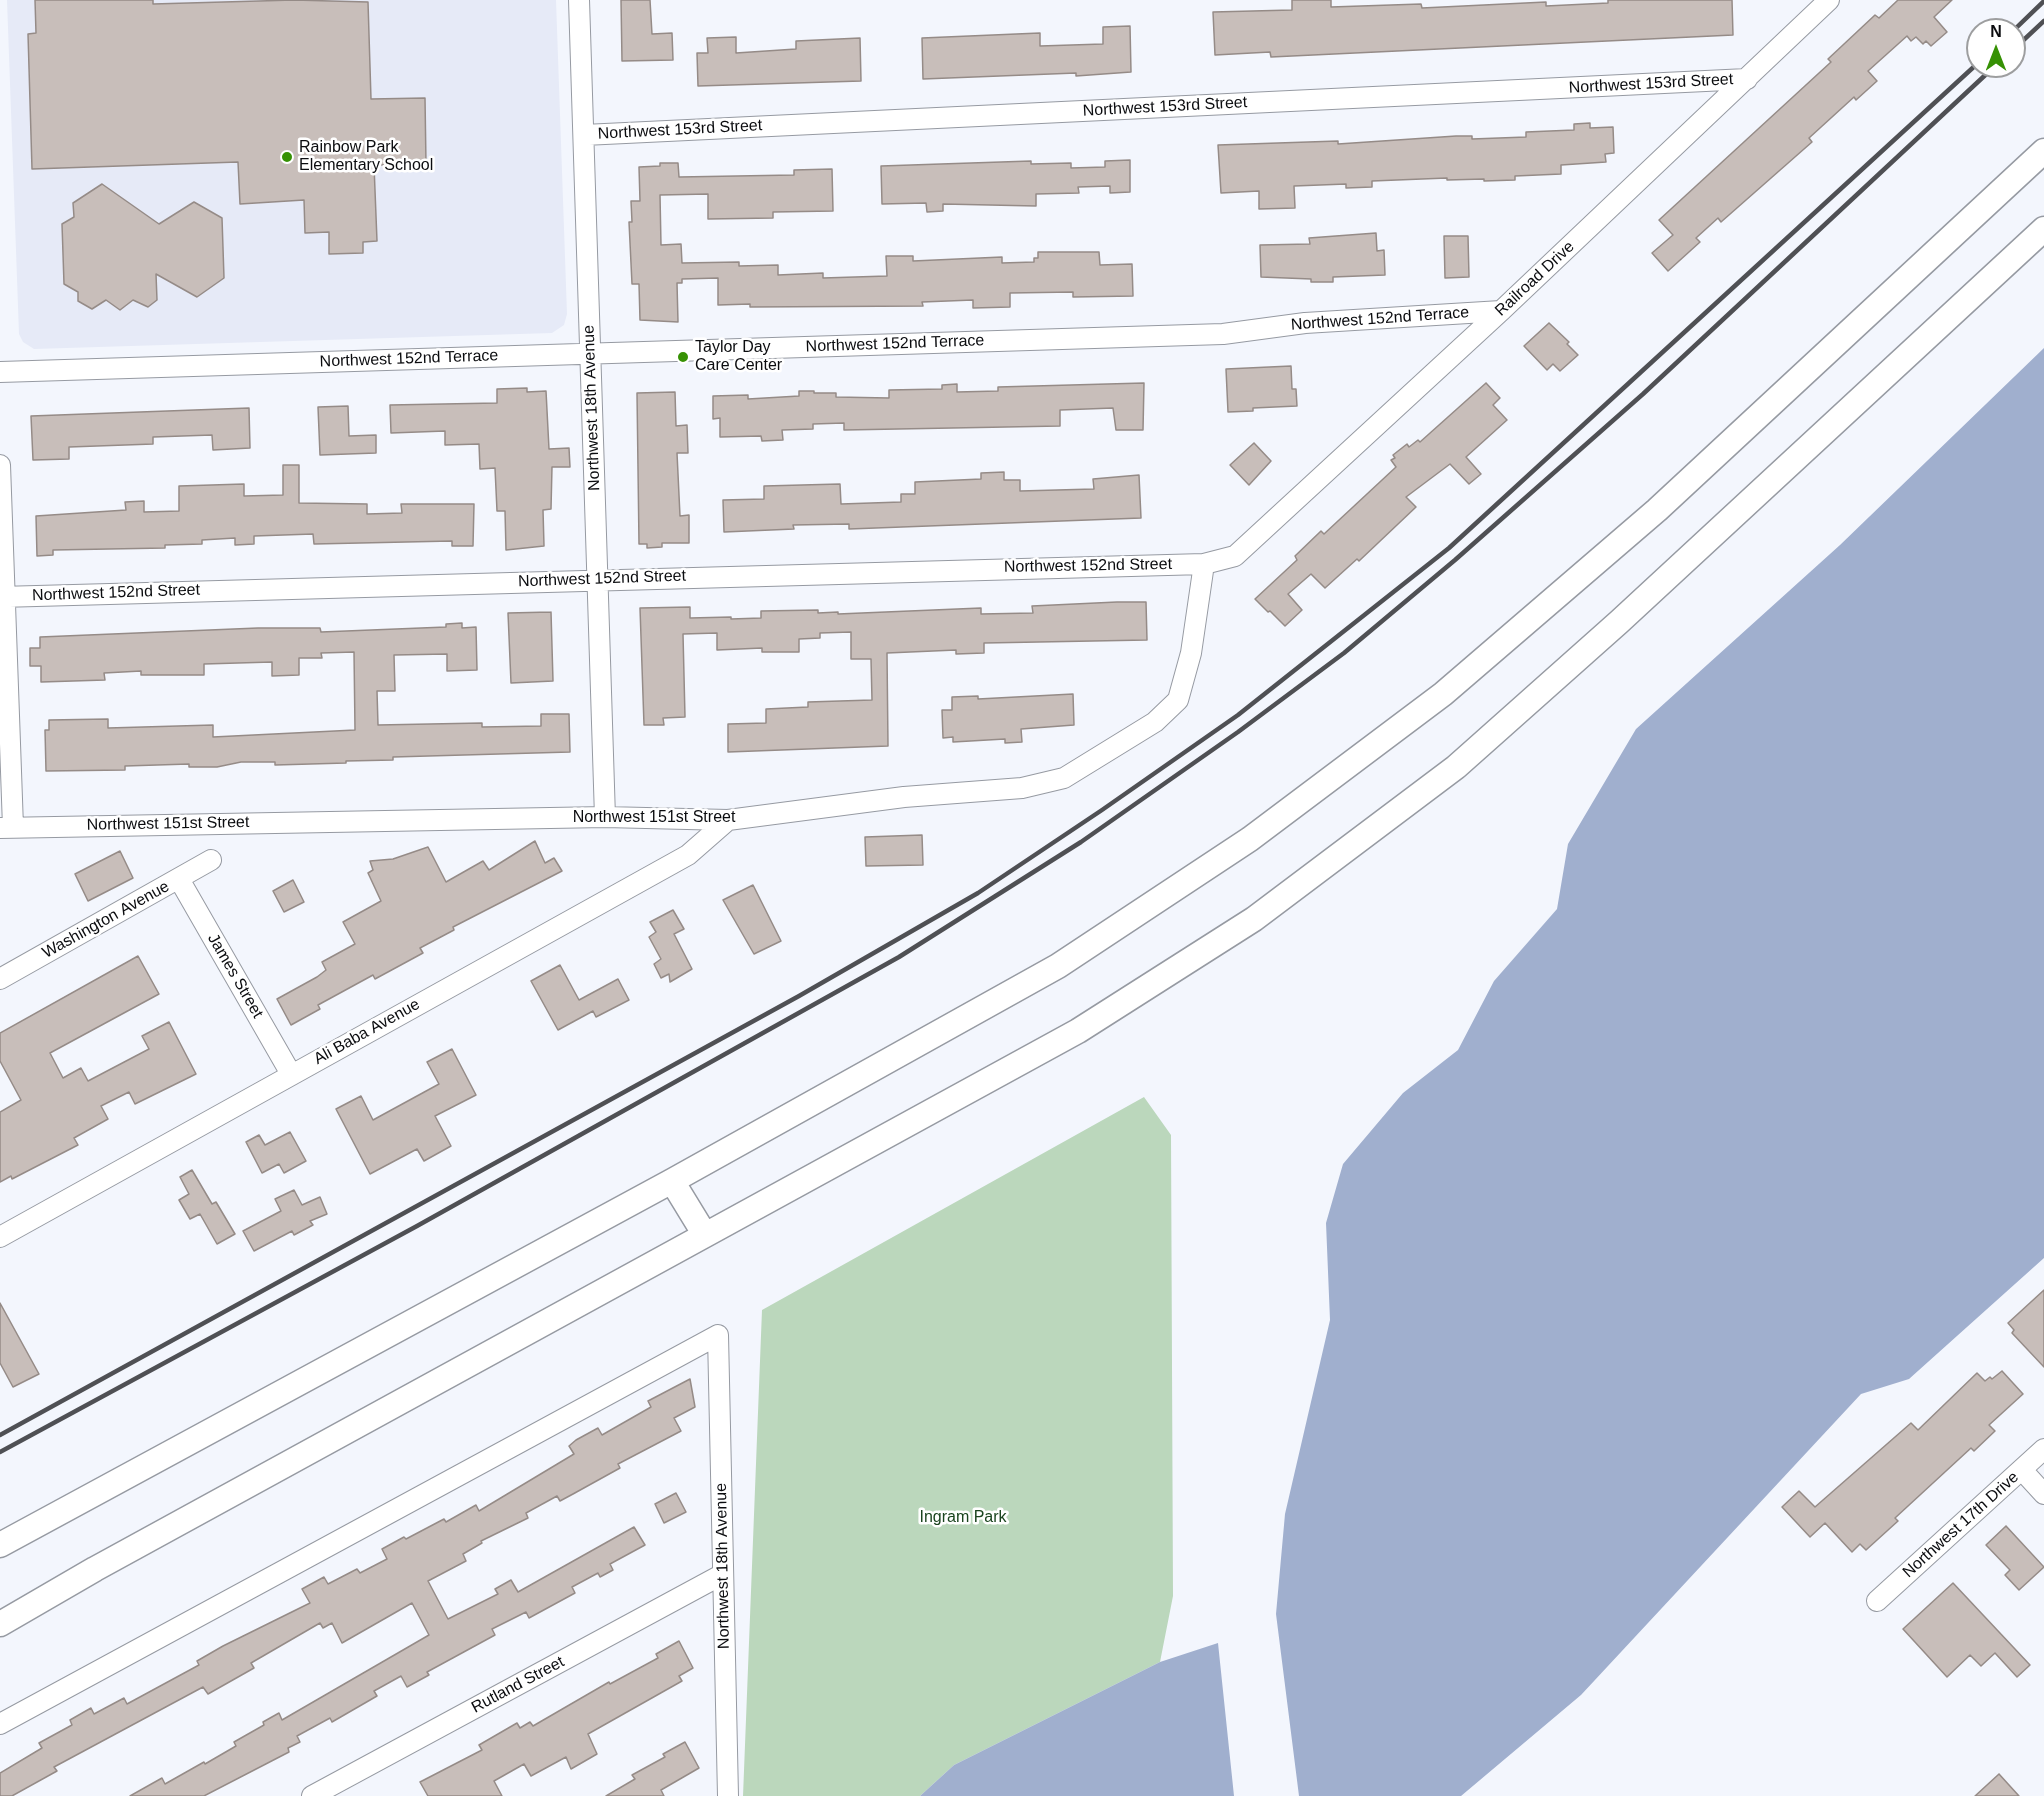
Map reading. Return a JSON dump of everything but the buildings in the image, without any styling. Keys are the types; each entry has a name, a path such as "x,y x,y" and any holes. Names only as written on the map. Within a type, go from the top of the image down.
{"main road":[{"path":"0,1545 672,1180 1058,966 1278,818 1443,694 1657,510 2044,151"},
{"path":"0,1624 95,1569 1078,1032 1254,919 1456,767 1619,622 2044,229"},
{"path":"672,1180 705,1235"}],"street":[{"name":"Northwest 18th Avenue","path":"579,0 605,817"},
{"name":"Railroad Drive","path":"1204,564 1235,556 1501,311 1829,0"},
{"name":"Northwest 153rd Street","path":"584,135 1747,79"},
{"name":"Northwest 152nd Terrace","path":"0,372 1223,334 1305,323 1501,311"},
{"path":"0,465 7,827"},
{"name":"Northwest 152nd Street","path":"2,597 1204,564"},
{"name":"Northwest 151st Street","path":"7,827 605,817 728,820 904,797 1022,788 1064,778 1155,722 1178,700 1191,652 1204,564"},
{"name":"Ali Baba Avenue","path":"0,1237 688,855 728,820"},
{"name":"Washington Avenue","path":"0,979 211,860"},
{"name":"James Street","path":"180,879 291,1074"},
{"name":"Northwest 18th Avenue","path":"0,1724 718,1335 728,1796"},
{"name":"Northwest 17th Drive","path":"1877,1601 2044,1449"},
{"path":"2022,1470 2044,1494"},
{"name":"Rutland Street","path":"312,1796 723,1574"}],"shaded area":[{"name":"Rainbow Park Elementary School","path":"7,0 556,0 567,314 564,325 552,333 34,349 23,342 19,334"}],"green space":[{"name":"Ingram Park","path":"1144,1097 1171,1135 1173,1596 1160,1662 954,1765 920,1796 743,1796 762,1310"}],"water":[{"path":"2044,348 2044,1258 1909,1379 1861,1394 1581,1695 1461,1796 1299,1796 1276,1614 1285,1514 1330,1320 1326,1223 1343,1164 1403,1093 1458,1050 1494,981 1557,909 1568,844 1636,729 1840,545"},
{"path":"1218,1643 1234,1796 920,1796 954,1765 1160,1662"}],"railway":[{"path":"2026,18 2044,1"},
{"path":"2026,38 2044,21"},
{"path":"0,1435 799,996 978,893 1102,810 1238,715 1449,548 1966,74"},
{"path":"0,1452 417,1226 899,957 1081,842 1238,732 1344,653 1455,560 1643,394 1982,78"}],"place":[{"name":"Rainbow Park Elementary School","path":"287,157"},
{"name":"Taylor Day Care Center","path":"683,357"}]}
